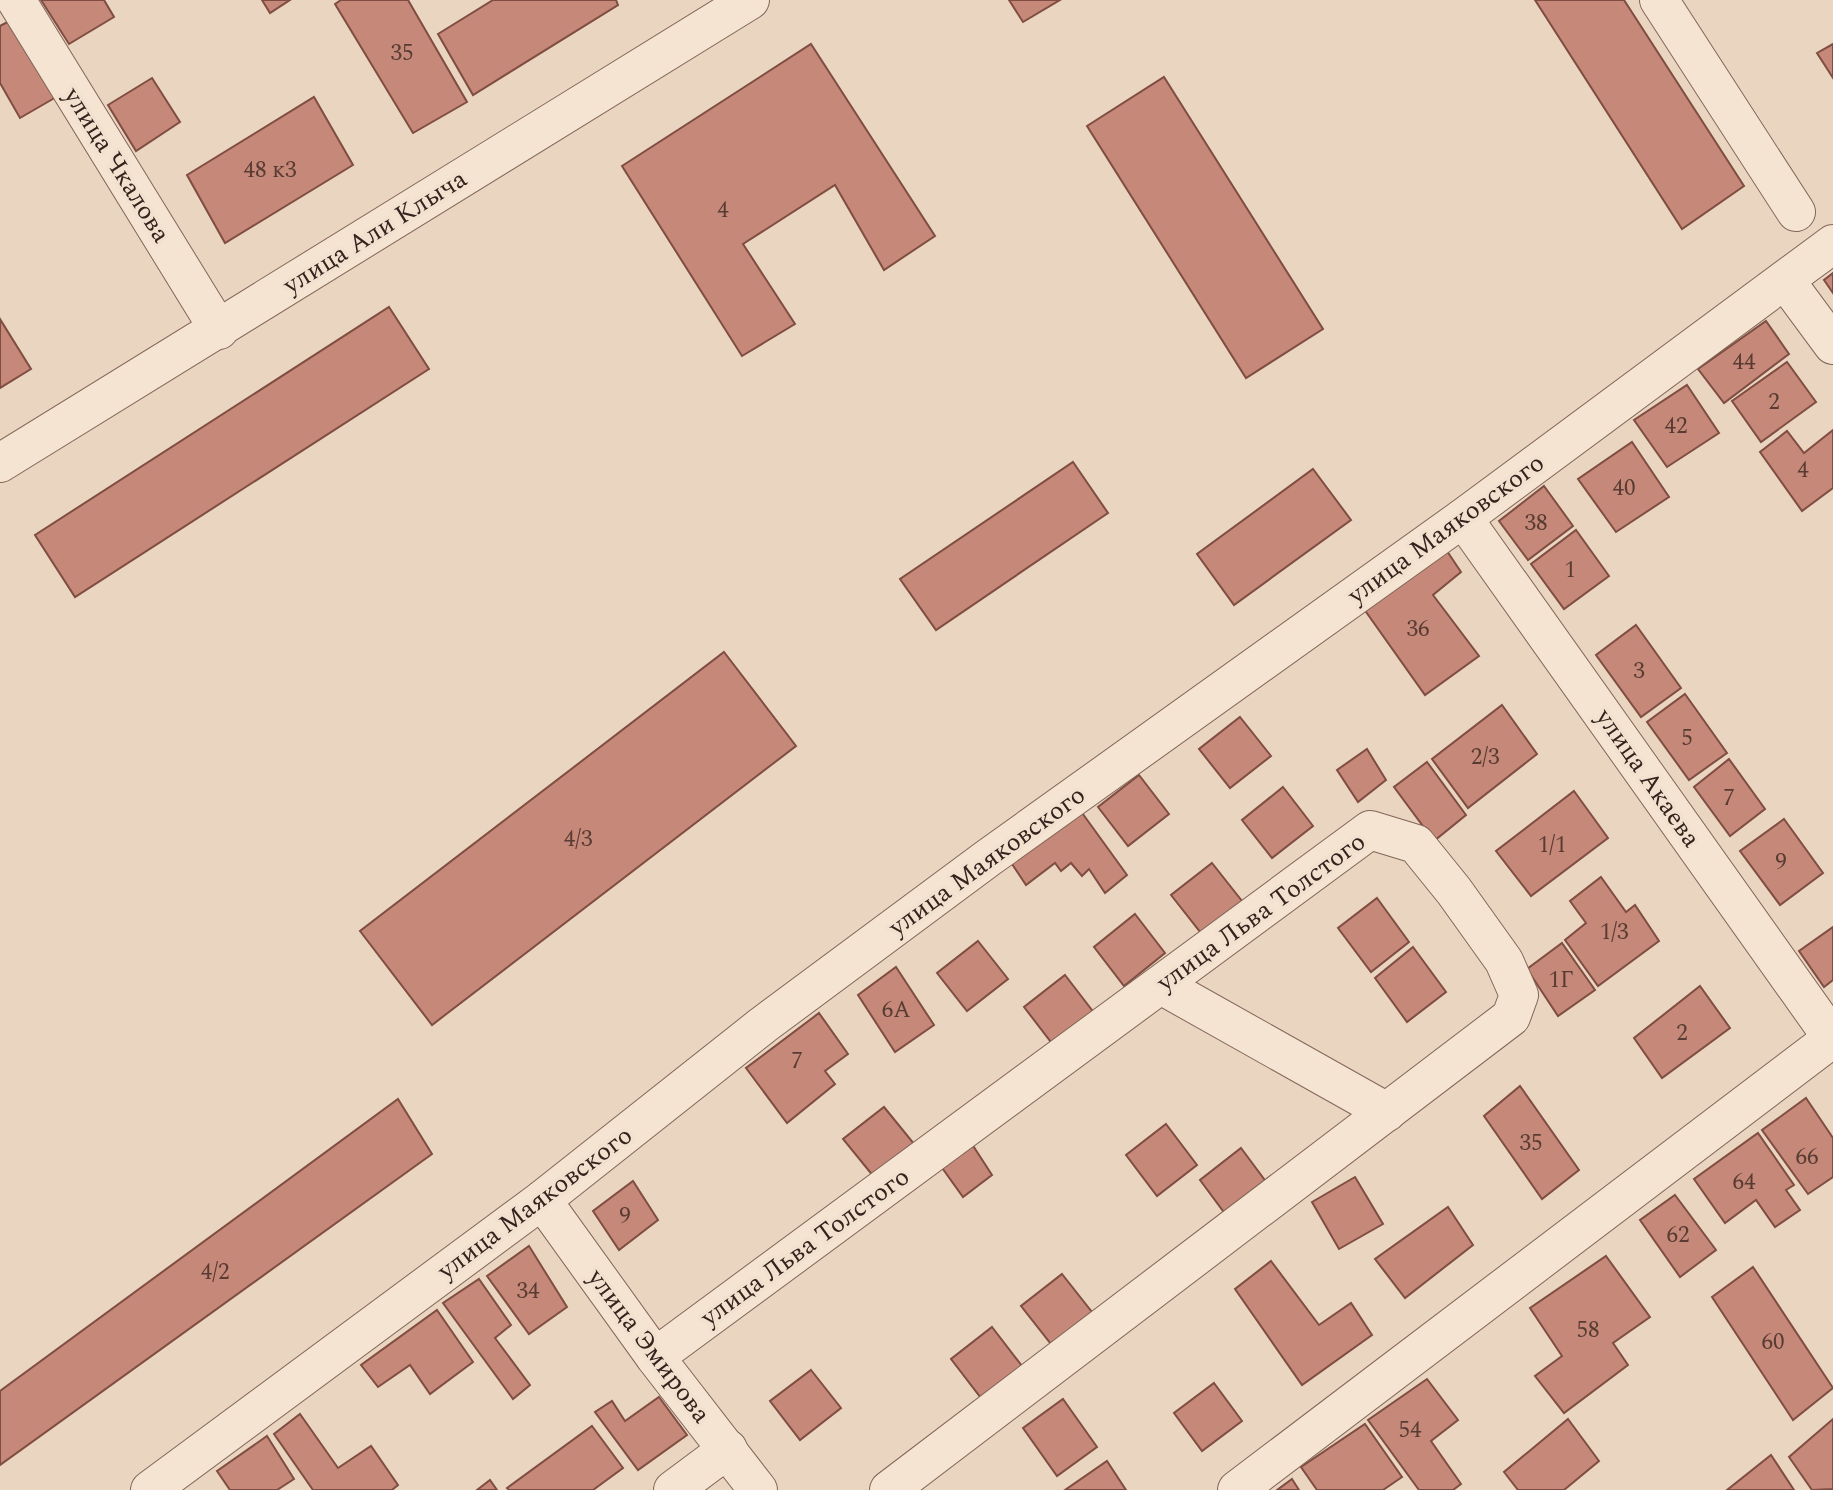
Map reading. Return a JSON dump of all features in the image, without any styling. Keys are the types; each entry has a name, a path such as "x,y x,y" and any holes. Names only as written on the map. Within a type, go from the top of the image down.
{"street":[{"name":"улица Чкалова","path":"16,0 219,330"},
{"name":"улица Али Клыча","path":"0,463 750,0"},
{"path":"1659,0 1796,212"},
{"name":"улица Маяковского","path":"150,1490 542,1200 762,1025 999,850 1463,519 1833,244"},
{"path":"1785,280 1833,345"},
{"name":"улица Акаева","path":"1463,519 1833,1038"},
{"name":"улица Льва Толстого","path":"655,1357 1370,830 1416,844 1454,891 1504,961 1519,995 1511,1017 889,1490"},
{"path":"1161,985 1387,1112"},
{"path":"1237,1490 1833,1038"},
{"name":"улица Эмирова","path":"542,1200 655,1357 758,1490"},
{"path":"673,1490 728,1449"}],"building":[{"path":"41,0 104,0 114,17 69,44"},
{"path":"262,0 290,0 270,13"},
{"path":"341,0 408,0 467,102 413,133 335,4"},
{"path":"493,0 616,0 618,5 473,95 438,34"},
{"path":"1009,0 1060,0 1023,22"},
{"path":"1535,0 1624,0 1744,186 1682,229"},
{"path":"13,19 58,96 20,118 0,83 0,26"},
{"path":"811,44 935,236 884,270 835,185 743,244 795,324 742,356 622,166"},
{"path":"1833,44 1833,78 1817,53"},
{"path":"1164,77 1323,329 1246,378 1087,126"},
{"path":"152,78 180,122 136,151 108,105"},
{"path":"314,97 353,165 225,243 187,175"},
{"path":"1833,273 1833,293 1824,280"},
{"path":"389,307 429,369 75,597 35,535"},
{"path":"0,319 31,369 0,388"},
{"path":"1766,321 1789,354 1724,403 1698,369"},
{"path":"1787,362 1816,402 1761,442 1732,401"},
{"path":"1687,385 1719,433 1667,467 1634,420"},
{"path":"1833,430 1833,488 1802,511 1760,452 1787,431 1804,453"},
{"path":"1632,442 1669,497 1616,532 1578,479"},
{"path":"1073,462 1108,513 936,630 900,579"},
{"path":"1313,469 1351,520 1234,605 1197,554"},
{"path":"1544,486 1573,526 1528,560 1499,521"},
{"path":"1576,530 1609,576 1564,609 1531,564"},
{"path":"1441,542 1461,572 1433,595 1479,656 1425,695 1359,602"},
{"path":"1636,625 1681,688 1641,717 1596,655"},
{"path":"724,652 796,746 432,1025 360,931"},
{"path":"1685,694 1727,753 1689,780 1647,722"},
{"path":"1502,705 1537,754 1468,808 1432,759"},
{"path":"1240,717 1271,756 1230,788 1199,749"},
{"path":"1367,749 1386,780 1358,802 1337,770"},
{"path":"1729,759 1765,809 1730,836 1694,787"},
{"path":"1427,762 1466,815 1434,841 1394,787"},
{"path":"1139,775 1169,814 1128,846 1098,807"},
{"path":"1283,787 1313,826 1272,858 1242,820"},
{"path":"1574,791 1608,838 1531,896 1496,851"},
{"path":"1080,810 1127,875 1105,893 1089,869 1082,876 1071,863 1061,871 1055,863 1026,885 1010,861"},
{"path":"1784,819 1823,873 1780,905 1740,851"},
{"path":"1212,863 1242,901 1201,933 1171,895"},
{"path":"1601,877 1626,912 1635,905 1659,941 1598,986 1565,940 1586,923 1570,901"},
{"path":"1377,898 1409,942 1371,972 1338,928"},
{"path":"1135,914 1165,953 1124,986 1094,947"},
{"path":"1833,927 1833,980 1824,987 1799,951"},
{"path":"978,941 1008,979 967,1011 937,973"},
{"path":"1562,943 1595,990 1558,1016 1527,969"},
{"path":"1413,947 1446,992 1407,1022 1375,978"},
{"path":"896,967 934,1025 895,1052 858,995"},
{"path":"1065,975 1095,1014 1054,1046 1024,1007"},
{"path":"1700,986 1730,1028 1662,1078 1634,1038"},
{"path":"819,1013 848,1054 825,1071 835,1084 787,1123 746,1068"},
{"path":"1520,1086 1579,1170 1542,1199 1484,1116"},
{"path":"1806,1098 1833,1138 1833,1177 1808,1194 1762,1130"},
{"path":"398,1099 432,1154 0,1465 0,1391"},
{"path":"884,1107 915,1145 874,1177 843,1139"},
{"path":"1166,1124 1197,1165 1157,1196 1126,1155"},
{"path":"1758,1133 1794,1185 1786,1190 1800,1210 1775,1227 1756,1200 1725,1223 1694,1179"},
{"path":"970,1141 992,1175 963,1197 940,1165"},
{"path":"1241,1148 1270,1187 1229,1219 1200,1180"},
{"path":"1355,1177 1383,1224 1339,1249 1312,1202"},
{"path":"633,1181 658,1220 619,1250 593,1211"},
{"path":"1675,1195 1716,1250 1680,1277 1640,1220"},
{"path":"1448,1207 1473,1245 1405,1298 1375,1259"},
{"path":"529,1246 567,1307 529,1334 487,1276"},
{"path":"1606,1256 1650,1317 1613,1343 1628,1365 1564,1413 1535,1376 1562,1356 1530,1308"},
{"path":"1271,1261 1319,1325 1351,1303 1372,1335 1302,1385 1235,1289"},
{"path":"1753,1267 1833,1388 1793,1420 1712,1297"},
{"path":"1062,1274 1092,1312 1051,1344 1021,1306"},
{"path":"479,1279 511,1325 495,1338 530,1385 513,1399 443,1303"},
{"path":"437,1310 473,1362 430,1394 410,1365 378,1387 361,1365"},
{"path":"992,1327 1022,1366 981,1398 951,1359"},
{"path":"811,1370 841,1408 800,1440 770,1401"},
{"path":"1427,1379 1458,1420 1431,1441 1461,1484 1453,1490 1419,1490 1368,1420"},
{"path":"1214,1383 1242,1421 1202,1451 1174,1413"},
{"path":"659,1397 687,1435 638,1470 595,1412 612,1401 625,1421"},
{"path":"1063,1399 1097,1447 1057,1476 1023,1428"},
{"path":"300,1414 338,1468 371,1446 398,1485 392,1490 313,1490 274,1434"},
{"path":"1568,1419 1599,1461 1564,1490 1518,1490 1504,1472"},
{"path":"1833,1419 1833,1489 1812,1490 1789,1457"},
{"path":"1365,1424 1402,1477 1383,1490 1317,1490 1301,1467"},
{"path":"592,1426 623,1468 593,1490 507,1488"},
{"path":"267,1436 294,1479 277,1490 230,1490 217,1471"},
{"path":"1771,1455 1794,1490 1727,1490"},
{"path":"1107,1461 1126,1490 1065,1490"},
{"path":"1292,1479 1299,1490 1277,1490"},
{"path":"490,1480 497,1490 477,1490"}]}
